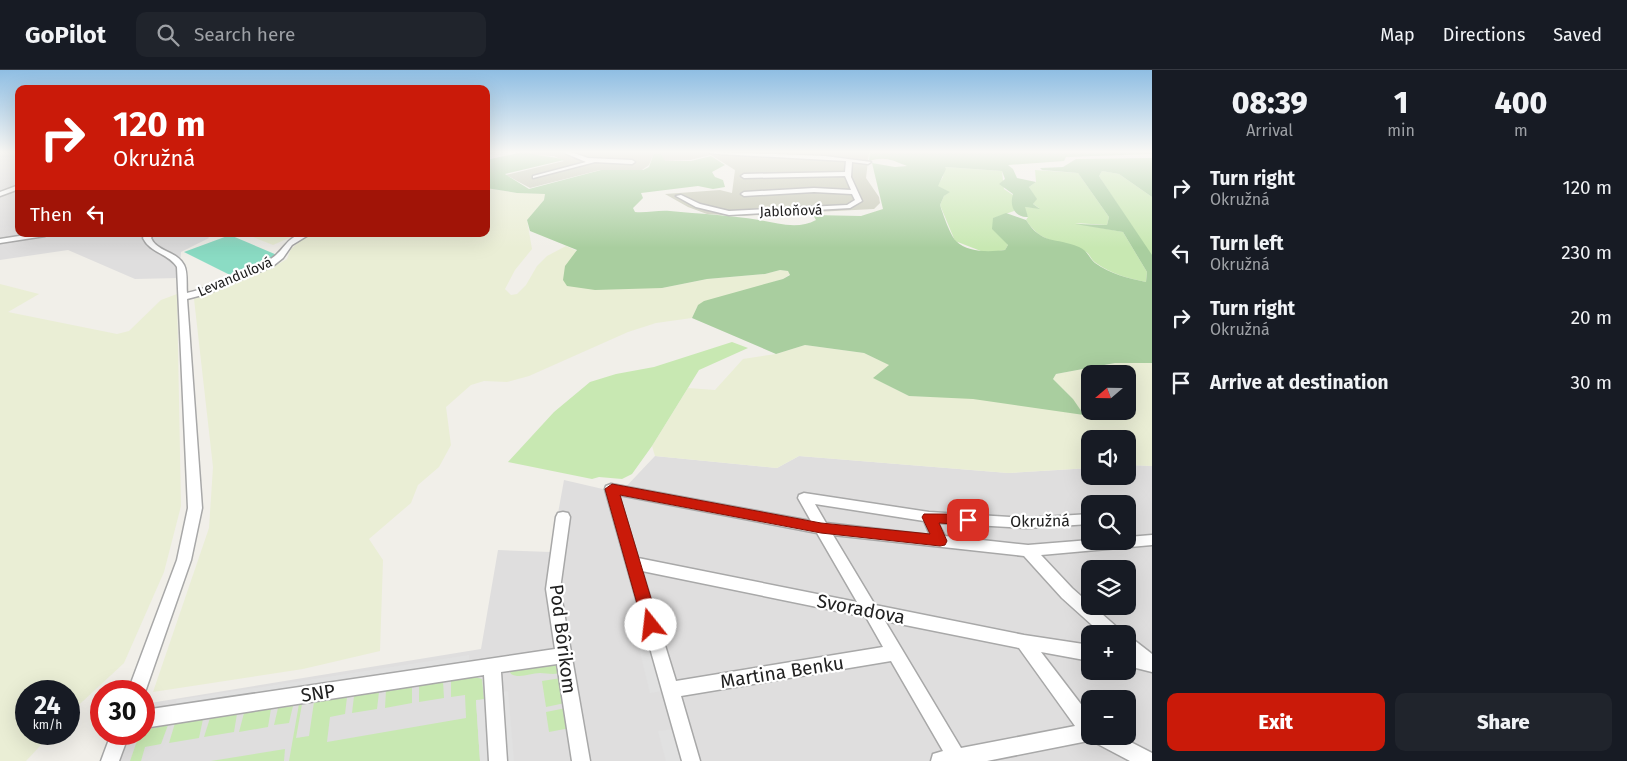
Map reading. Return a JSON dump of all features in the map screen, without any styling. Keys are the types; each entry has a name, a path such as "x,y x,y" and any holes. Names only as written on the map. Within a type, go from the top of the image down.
{"street":[{"path":"744,194 814,190 856,192 852,183"},
{"path":"0,194 15,188"},
{"name":"Jabloňová","path":"679,196 693,205 708,210 744,213 844,208 858,203 859,198 856,192"},
{"path":"0,241 26,237"},
{"path":"141,680 184,560 195,508 181,267 176,259 150,245 148,237"},
{"name":"Levanduľová","path":"184,297 203,292 270,264 280,256 287,245 301,237"},
{"name":"Okružná","path":"633,563 612,489 821,528 1028,550 1081,546"},
{"name":"Okružná","path":"821,528 804,498 929,517 1027,523 1081,520"},
{"name":"Pod Bôrikom","path":"563,517 553,589 581,761"},
{"path":"929,517 940,541"},
{"path":"821,528 895,653 952,760 1081,733"},
{"name":"Okružná","path":"1136,541 1152,540"},
{"path":"1028,550 1067,593 1103,625"},
{"path":"633,563 691,761"},
{"name":"Svoradova","path":"633,563 1024,642 1081,652"},
{"path":"1024,642 1081,719"},
{"path":"1136,651 1152,664"},
{"name":"Martina Benku","path":"670,690 895,653"},
{"name":"SNP","path":"155,717 563,655"},
{"path":"1136,661 1152,664"},
{"path":"492,666 498,761"},
{"path":"110,761 116,745"},
{"path":"1118,745 1149,761"}],"shaded area":[{"path":"0,183 15,183 15,237 209,238 181,252 179,278 135,279 68,250 0,260"},
{"path":"521,183 548,183 530,188"},
{"path":"733,183 870,183 879,197 880,203 874,209 739,216 707,214 688,207 665,194 720,190 732,193"},
{"path":"490,189 517,193 545,194 544,200 527,220 532,249 515,270 505,289 511,295 517,294 526,285 537,266 547,256 566,246 635,288 662,288 707,279 765,274 780,270 788,271 790,274 783,279 698,305 692,318 656,323 628,332 529,376 507,382 484,381 471,385 446,407 451,445 439,467 418,485 411,503 369,539 383,560 380,651 303,669 155,692 155,686 209,528 213,467 194,299 275,266 287,259 291,249 306,237 490,237"},
{"path":"253,237 291,237 273,245"},
{"path":"0,284 39,294 8,312 117,334 129,331 161,300 177,294 181,506 164,572 124,663 106,680 90,680 90,695 80,704 80,680 15,680 15,745 41,745 26,761 0,761"},
{"path":"805,345 864,353 890,365 874,378 909,396 1073,399 1053,379 1056,374 1081,369 1081,420 1136,420 1136,365 1104,365 1115,363 1152,363 1152,466 1136,465 1136,430 1081,430 1081,469 1008,473 799,456 777,468 655,456 652,446 688,388 715,390 743,359 776,354"},
{"path":"655,456 777,468 799,456 1008,473 1081,469 1081,485 1136,485 1136,465 1152,466 1152,761 102,761 108,745 155,745 155,702 481,649 498,550 551,552 564,480 620,493"},
{"path":"650,646 662,691 650,693 639,648"},
{"path":"469,655 469,664 173,710 177,700"},
{"path":"508,691 514,761 506,761 500,692"},
{"path":"488,699 492,761 480,761 476,700"},
{"path":"674,729 682,761 666,761 658,731"}],"green space":[{"path":"490,183 520,183 529,189 551,183 724,183 725,187 713,189 698,186 641,193 643,198 633,208 635,212 670,211 802,225 816,220 813,215 861,216 883,209 877,183 939,183 938,186 950,192 944,196 940,205 947,224 956,241 967,248 986,251 1005,250 1008,245 992,229 993,218 1006,213 1026,220 1043,237 1082,248 1095,263 1113,273 1146,282 1147,272 1123,232 1075,224 1107,225 1109,217 1085,183 1104,183 1152,255 1152,363 1081,365 1081,369 1056,374 1053,379 1073,399 1081,411 1081,415 973,399 909,396 873,378 889,365 864,353 805,345 776,354 692,318 698,305 704,301 783,279 790,275 788,271 780,270 765,274 707,279 662,288 595,290 567,286 563,280 565,266 577,250 530,231 527,220 544,200 545,194 517,193 490,189"},
{"path":"939,183 1003,183 1004,189 1013,195 1014,211 994,218 1008,245 1005,250 986,253 955,241 940,205 944,196 949,192 937,186"},
{"path":"1034,183 1085,183 1109,217 1107,225 1075,223 1123,232 1147,272 1146,282 1114,273 1094,262 1086,252 1053,241 1039,234 1026,220 1028,217 1024,207 1039,208 1033,204 1036,199 1029,187"},
{"path":"1034,183 1029,187 1037,199 1033,204 1040,209 1025,207 1028,217 1020,216 1013,207 1013,194 999,184"},
{"path":"1104,183 1132,183 1152,197 1152,257"},
{"path":"1132,183 1152,183 1152,197"},
{"path":"225,237 235,237 277,255 230,275 184,252"},
{"path":"732,342 748,348 699,370 652,446 632,474 622,479 599,477 592,479 508,462 554,412 590,382 616,374 654,367"},
{"path":"553,664 560,668 561,673 536,673 518,676 511,674 509,670"},
{"path":"472,676 482,679 484,699 476,701 480,761 289,761 299,704 302,704 296,738 309,736 314,702 347,697 345,714 330,717 327,742 466,718 465,695 451,697 451,680"},
{"path":"561,678 565,703 546,707 542,681"},
{"path":"443,681 444,698 419,702 419,685"},
{"path":"412,687 412,703 385,708 386,690"},
{"path":"379,692 377,709 352,713 354,696"},
{"path":"293,706 289,723 274,725 278,708"},
{"path":"566,708 570,728 549,732 546,712"},
{"path":"271,709 268,727 239,732 244,713"},
{"path":"237,714 234,732 204,737 210,718"},
{"path":"203,719 199,738 169,743 175,723"},
{"path":"168,725 161,744 145,747 141,761 130,761 136,745 155,745 155,728"},
{"path":"285,749 284,761 211,761"}],"route":[{"path":"651,625 612,489 821,528 940,541 929,517 968,520"}]}
